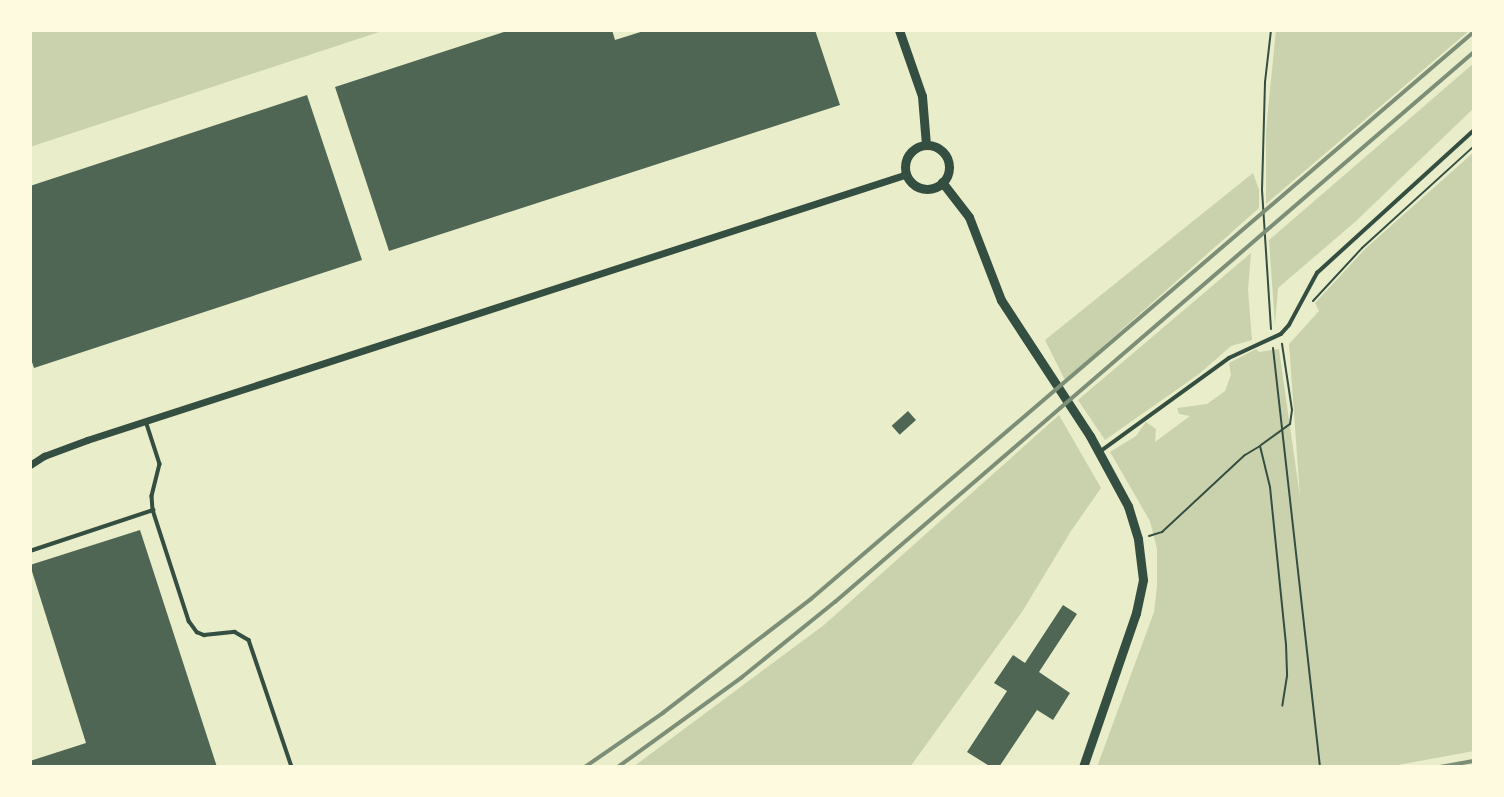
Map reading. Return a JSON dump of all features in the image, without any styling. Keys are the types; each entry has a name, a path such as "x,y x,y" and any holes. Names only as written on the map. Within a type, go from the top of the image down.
{"street":[{"path":"899,30 922,96 926,145"},
{"path":"926,145 941,149 948,161 947,174 942,182 933,187 920,187 906,174 908,156 916,148 926,145"},
{"path":"30,465 44,456 146,421 906,174"},
{"path":"942,182 969,217 1001,300 1099,452 1128,506 1138,539 1143,580 1136,613 1083,767"}],"lane":[{"path":"1099,452 1229,358 1281,334 1317,273 1474,130"},
{"path":"146,421 160,464 152,496 153,510 193,628 212,636 235,632 244,634 249,640 292,767"},
{"path":"30,551 153,510"}],"path":[{"path":"1271,30 1265,82 1262,190 1265,274 1320,767"},
{"path":"1301,302 1314,301 1362,248 1474,146"},
{"path":"1138,539 1162,532 1245,455 1290,424 1292,410 1281,334"},
{"path":"1260,446 1270,487 1286,644 1287,676 1282,706"}],"green space":[{"path":"30,30 385,30 30,147"},
{"path":"1276,30 1470,30 1266,204 1266,130"},
{"path":"1474,63 1474,108 1355,222 1278,288 1275,325 1269,240"},
{"path":"1474,152 1474,751 1387,767 1097,767 1154,612 1157,586 1157,549 1150,521 1110,452 1136,436 1146,422 1156,429 1155,442 1190,416 1179,414 1177,408 1207,404 1225,391 1231,375 1229,363 1256,349 1259,352 1279,349 1300,497 1289,344 1319,311 1315,303 1366,248"},
{"path":"1253,173 1259,190 1259,208 1065,380 1045,340"},
{"path":"1251,253 1248,290 1252,340 1231,346 1199,374 1105,440 1078,400"},
{"path":"1059,415 1101,488 1071,531 1022,612 910,767 633,767 824,625"}],"building":[{"path":"510,30 612,30 615,40 647,30 815,30 840,105 389,251 335,87"},
{"path":"307,95 362,260 34,368 30,356 30,186"},
{"path":"908,411 916,420 900,435 892,426"},
{"path":"140,530 217,767 30,767 30,761 86,743 30,565"},
{"path":"1063,605 1077,614 1039,672 1070,693 1053,720 1037,710 999,767 991,767 967,752 1007,691 994,683 1013,655 1025,663"}],"railway":[{"path":"585,767 663,713 811,599 1474,32"},
{"path":"618,767 741,678 835,602 1474,52"},
{"path":"1440,767 1474,761"}]}
